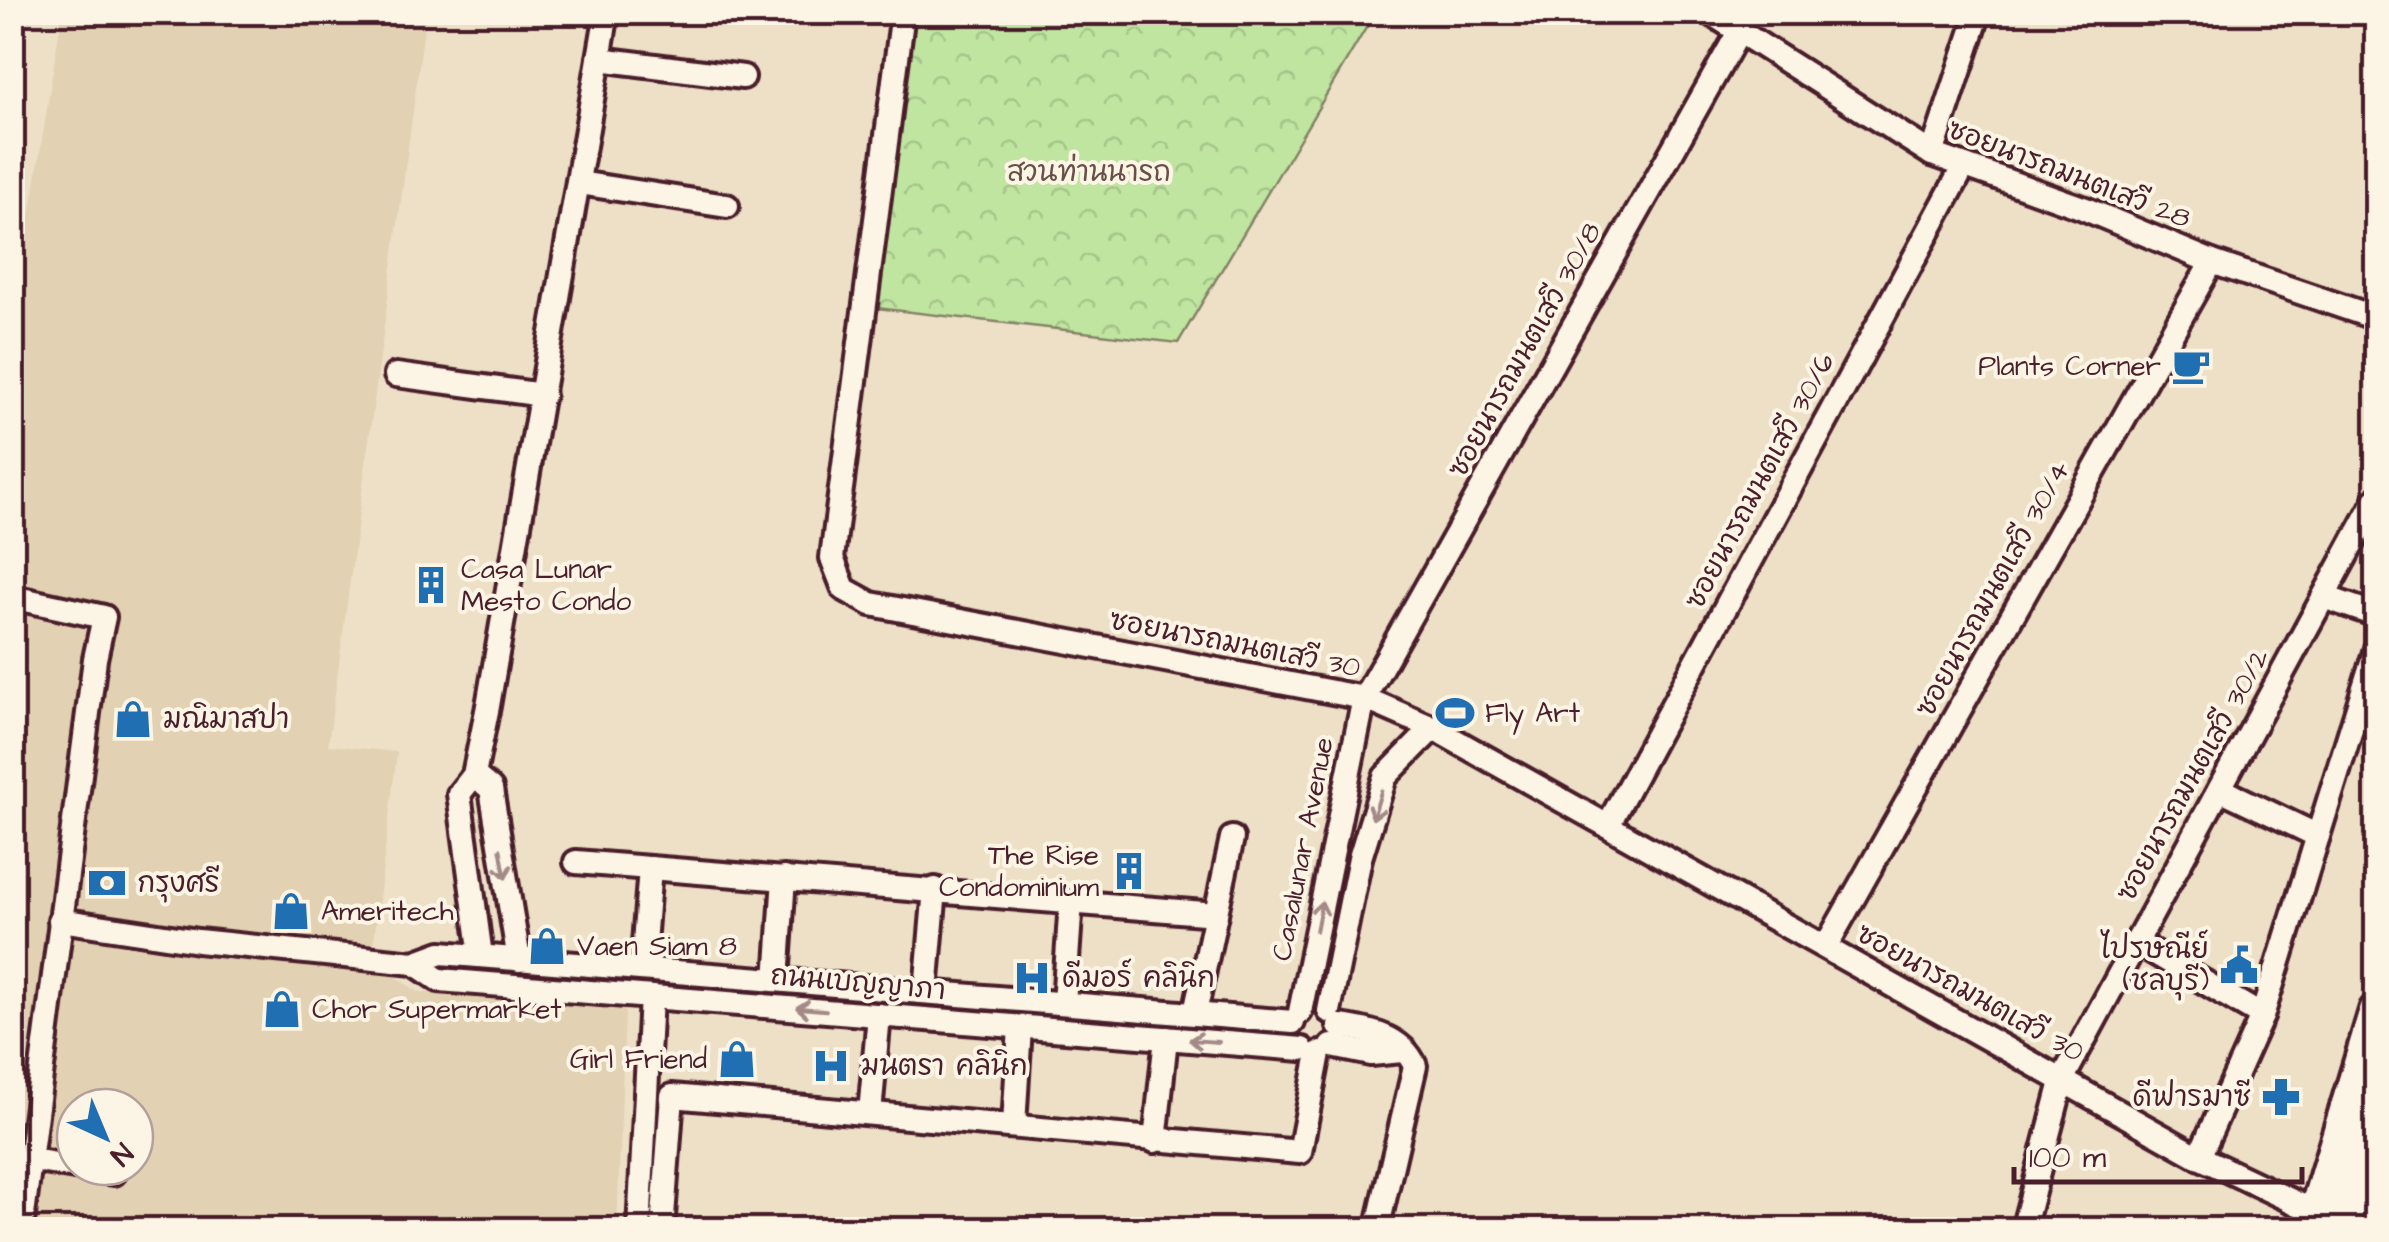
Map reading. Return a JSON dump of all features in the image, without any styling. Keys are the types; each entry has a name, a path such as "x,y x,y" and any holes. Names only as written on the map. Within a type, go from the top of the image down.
{"main road":[{"path":"2322,1224 2376,1011"},
{"path":"2322,1224 2370,1156 2376,1115"}],"street":[{"path":"481,956 459,794 474,776 607,12"},
{"name":"ซอยนารถมนตเสวี 30","path":"904,12 832,558 844,589 871,604 1364,698 1433,728 2322,1224"},
{"name":"ซอยนารถมนตเสวี 28","path":"1709,12 1932,154 2083,208 2212,262 2376,318"},
{"path":"1932,154 1979,12"},
{"name":"ซอยนารถมนตเสวี 30/8","path":"1364,698 1739,32"},
{"path":"599,60 743,78"},
{"name":"ซอยนารถมนตเสวี 30/6","path":"1608,825 1964,166"},
{"path":"578,184 727,206"},
{"name":"ซอยนารถมนตเสวี 30/4","path":"1826,946 2212,262"},
{"path":"396,375 543,395"},
{"name":"ซอยนารถมนตเสวี 30/2","path":"2023,1230 2062,1078 2376,500"},
{"path":"12,597 104,618 95,658 21,1230"},
{"path":"2324,597 2376,615"},
{"path":"2200,1157 2262,1016 2376,650"},
{"name":"Casalunar Avenue","path":"1297,1017 1364,698"},
{"name":"Casalunar Avenue","path":"1155,1142 1300,1152 1360,858 1386,777 1433,728"},
{"path":"474,776 491,789 519,960"},
{"path":"2220,789 2318,836"},
{"path":"1195,1013 1232,838"},
{"path":"1332,850 1360,858"},
{"path":"576,862 1216,914"},
{"path":"642,969 650,868"},
{"path":"777,980 784,878"},
{"path":"926,991 936,889"},
{"path":"1064,1002 1071,901"},
{"name":"ถนนเบญญาภา","path":"60,920 198,942 414,963 441,954 481,956 1195,1013 1297,1017 1315,1006 1324,1037 1166,1038 439,980 414,963"},
{"path":"2136,942 2262,1016"},
{"path":"692,1000 694,973"},
{"path":"978,1023 981,996"},
{"path":"638,1230 651,997"},
{"path":"870,1113 879,1015"},
{"path":"1297,1017 1293,1037 1378,1031 1410,1054 1416,1066 1377,1230"},
{"path":"1014,1125 1020,1026"},
{"path":"662,1230 672,1096 1014,1125 1155,1142 1166,1038"},
{"path":"32,1160 55,1164"}],"shaded area":[{"path":"62,13 426,13 328,745 397,752 373,948 70,913 111,615 13,593 13,325"},
{"path":"13,612 87,628 46,933 168,952 393,975 418,992 625,1008 617,1229 13,1230"}],"green space":[{"name":"สวนท่านนารถ","path":"915,12 1375,13 1178,343 876,308"}],"place":[{"name":"Plants Corner","path":"2191,366"},
{"name":"Casa Lunar Mesto Condo","path":"431,585"},
{"name":"Fly Art","path":"1455,713"},
{"name":"มณิมาสปา","path":"133,719"},
{"name":"The Rise Condominium","path":"1129,871"},
{"name":"กรุงศรี","path":"107,883"},
{"name":"Ameritech","path":"291,911"},
{"name":"Vaen Siam 8","path":"547,946"},
{"name":"ไปรษณีย์ (ชลบุรี)","path":"2239,965"},
{"name":"ดีมอร์ คลินิก","path":"1032,978"},
{"name":"Chor Supermarket","path":"282,1009"},
{"name":"Girl Friend","path":"737,1059"},
{"name":"มนตรา คลินิก","path":"831,1066"},
{"name":"ดีฟารมาซี","path":"2281,1097"}]}
